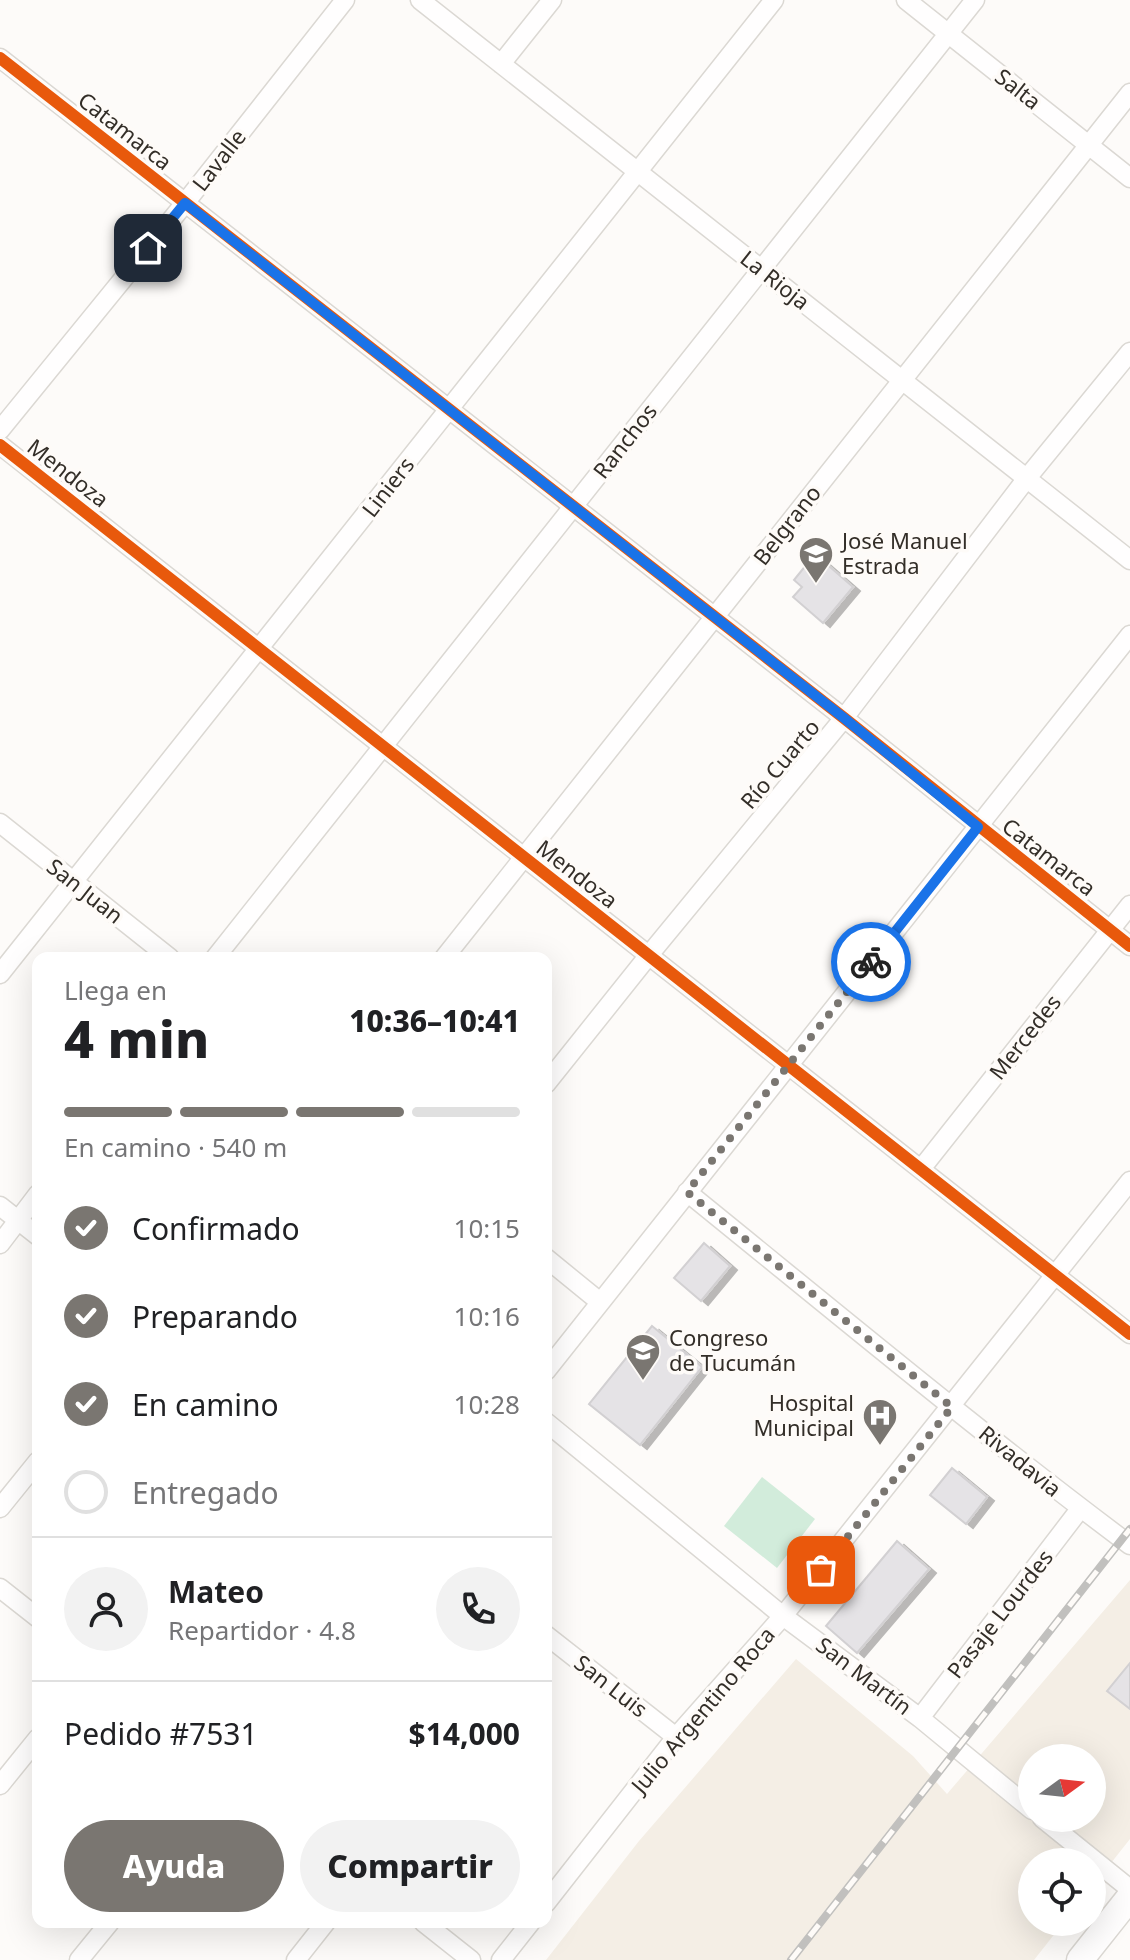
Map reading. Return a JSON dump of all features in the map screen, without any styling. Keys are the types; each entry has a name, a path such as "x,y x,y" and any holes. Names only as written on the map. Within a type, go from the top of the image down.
{"street":[{"name":"Lavalle","path":"0,430 345,0"},
{"name":"La Rioja","path":"420,0 1130,560"},
{"path":"501,64 552,0"},
{"name":"Liniers","path":"0,974 774,0"},
{"name":"Salta","path":"906,0 1130,178"},
{"name":"Ranchos","path":"220,952 975,0"},
{"name":"Catamarca","path":"0,58 844,718 1130,946"},
{"name":"Belgrano","path":"449,952 1130,93"},
{"name":"Río Cuarto","path":"552,1076 844,718 1027,478 1130,352"},
{"name":"Mendoza","path":"0,445 1130,1334"},
{"path":"552,1363 1130,635"},
{"name":"San Juan","path":"0,823 162,952"},
{"name":"Mercedes","path":"921,1169 1130,905"},
{"name":"Julio Argentino Roca","path":"552,1895 676,1737 783,1616 1130,1181"},
{"name":"Rivadavia","path":"687,1192 1080,1509 1130,1545"},
{"path":"0,1244 32,1202"},
{"path":"0,1206 32,1231"},
{"path":"552,1263 600,1302"},
{"name":"San Martín","path":"552,1427 783,1616 920,1718 1018,1798"},
{"path":"0,1508 32,1468"},
{"name":"Pasaje Lourdes","path":"920,1718 1080,1509"},
{"path":"0,1588 32,1613"},
{"name":"San Luis","path":"552,1640 676,1737"},
{"path":"0,1785 32,1745"},
{"path":"1059,1832 1130,1889"},
{"path":"1080,1960 1130,1897"},
{"path":"79,1960 105,1928"},
{"path":"296,1960 321,1928"},
{"path":"431,1928 471,1960"},
{"path":"501,1960 526,1928"}],"shaded area":[{"path":"1130,1580 1130,1839 1106,1869 1106,1848 1018,1848 1018,1936 1053,1936 1034,1960 546,1960 639,1841 796,1659 913,1756 947,1794"}],"green space":[{"path":"762,1477 815,1519 777,1568 724,1526"}],"building":[{"path":"815,554 853,587 823,623 793,597 802,587 794,580"},
{"path":"704,1243 730,1266 701,1301 674,1278"},
{"path":"652,1326 702,1367 640,1445 589,1404"},
{"path":"952,1468 987,1497 966,1524 930,1495"},
{"path":"897,1541 929,1569 857,1653 826,1626"},
{"path":"1130,1663 1130,1709 1107,1691"}],"railway":[{"path":"791,1960 1130,1529"}],"cycle path":[{"path":"0,58 844,718 1130,946"},
{"path":"0,445 1130,1334"}],"way so far":[{"path":"821,1570 952,1407 687,1192 871,962"}],"place":[{"name":"José Manuel Estrada","path":"816,585"},
{"name":"Congreso de Tucumán","path":"643,1382"},
{"name":"Hospital Municipal","path":"880,1447"}],"route":[{"path":"148,248 185,203 844,718 978,827 871,962"}]}
